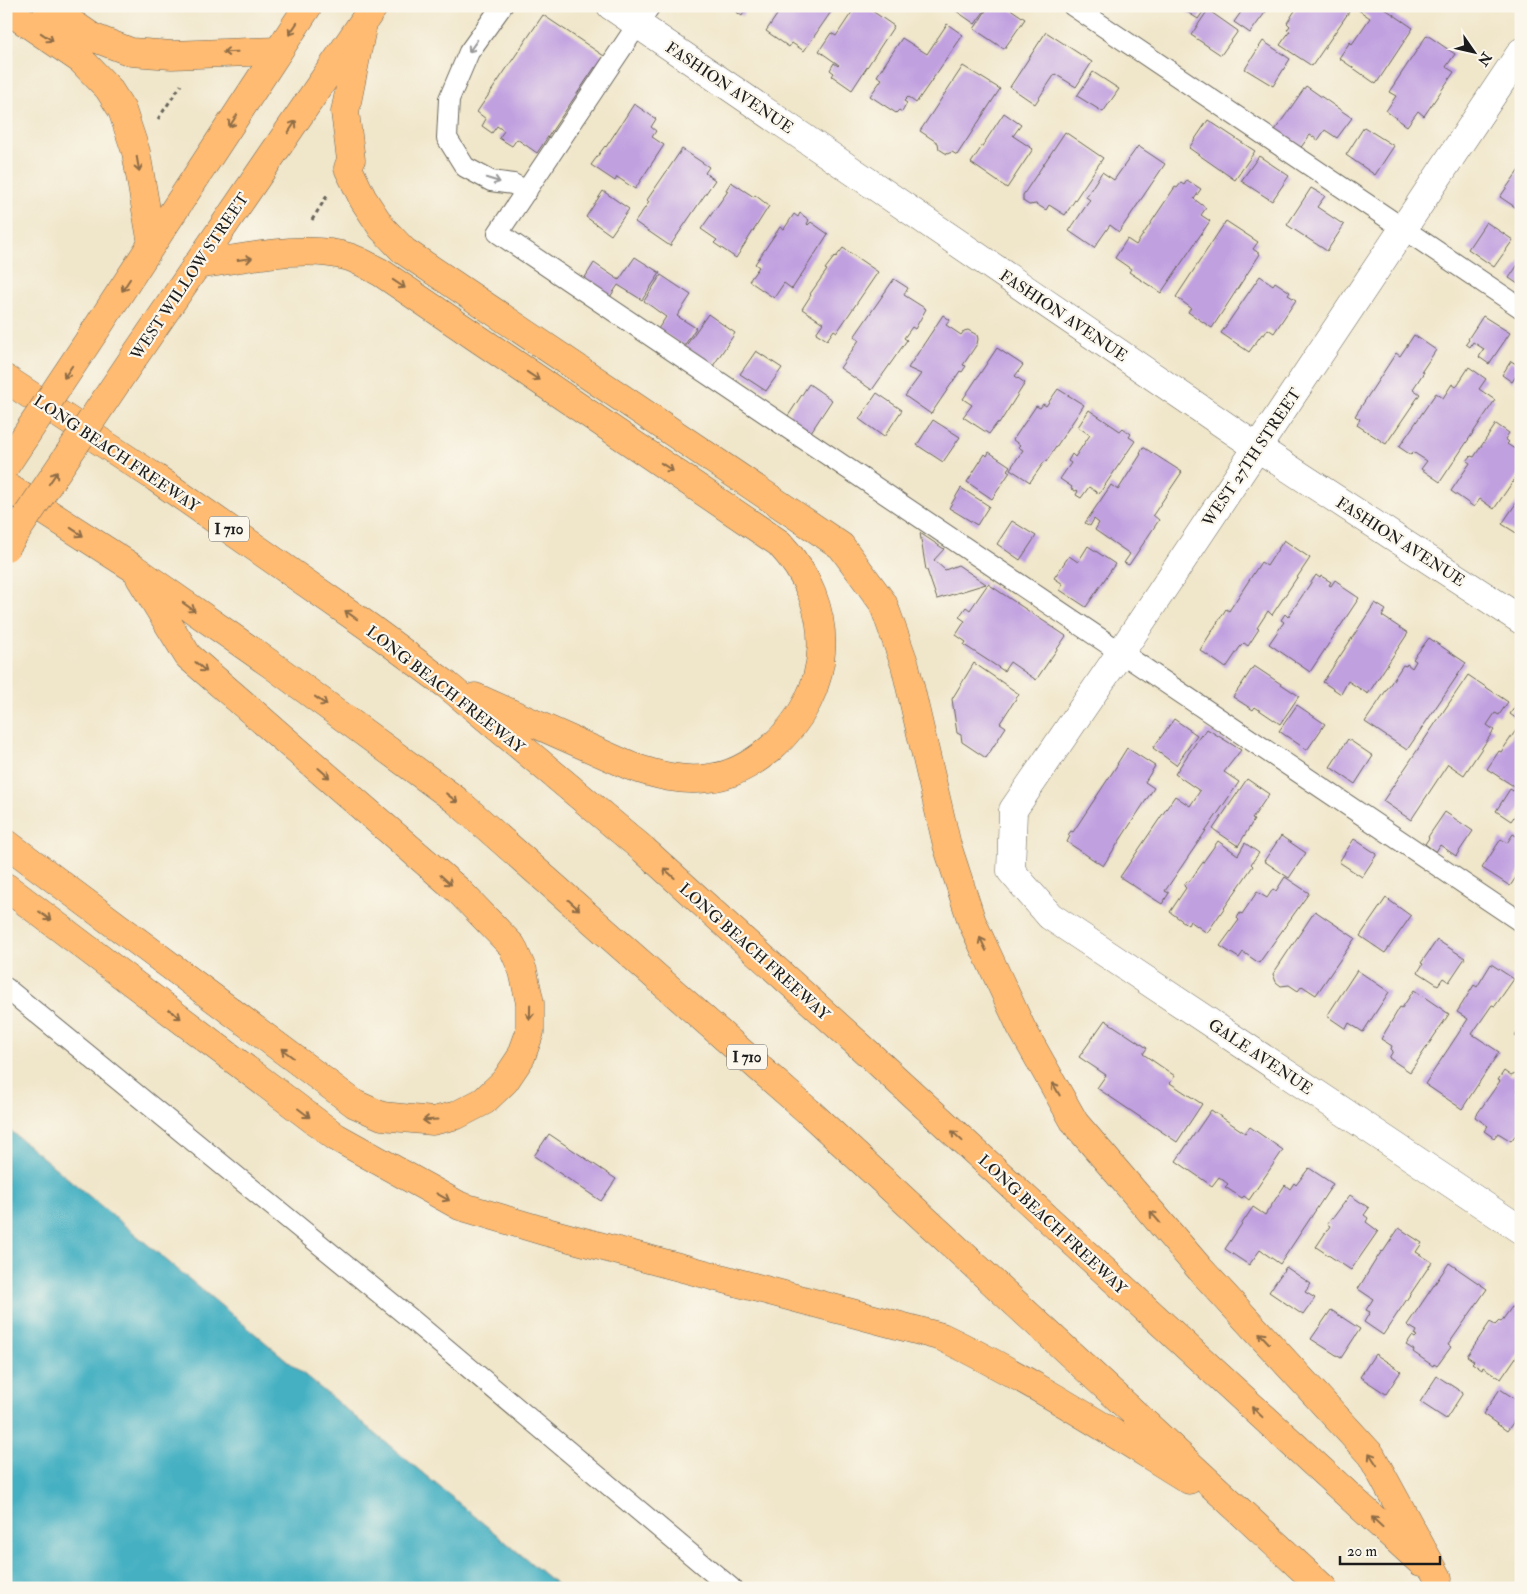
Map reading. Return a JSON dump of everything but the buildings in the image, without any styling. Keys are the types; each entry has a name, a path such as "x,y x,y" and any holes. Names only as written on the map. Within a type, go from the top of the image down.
{"main road":[{"path":"46,6 92,37 131,52 172,55 278,51"},
{"path":"6,465 308,6"},
{"path":"6,9 81,60 108,88 122,110 136,152 152,244"},
{"path":"368,15 345,112 351,160 348,168 363,199 382,228 404,251 840,546 883,603 905,665 947,845 972,922 1021,1027 1075,1122 1200,1268 1371,1456 1444,1583"},
{"name":"WEST WILLOW STREET","path":"6,547 196,265 368,15"},
{"path":"196,265 284,252 316,250 350,257 380,272 779,543 809,584 815,599 820,626 821,655 817,678 807,702 794,724 777,743 761,757 727,774 709,778 684,779 656,775 630,766 447,685"},
{"name":"LONG BEACH FREEWAY","path":"6,379 171,489 369,627 447,685 644,850 1444,1583"},
{"name":"I 710","path":"6,486 135,569 272,665 456,800 808,1112 1323,1588"},
{"path":"6,843 355,1104 382,1116 407,1120 433,1121 457,1115 484,1100 506,1081 521,1058 530,1032 530,1003 523,971 512,946 438,872 188,656 135,569"},
{"path":"6,887 336,1137 460,1206 556,1235 942,1337 1038,1386 1242,1513"}],"street":[{"name":"FASHION AVENUE","path":"611,6 644,15 1258,448 1521,620"},
{"name":"WEST 27TH STREET","path":"1011,871 1013,810 1258,448 1521,52"},
{"name":"GALE AVENUE","path":"1011,871 1050,916 1521,1230"}],"lane":[{"path":"502,6 469,52 449,99 447,138 465,167 491,181 513,184 527,191"},
{"path":"1073,6 1521,308"},
{"path":"644,15 498,232 1521,922"},
{"path":"6,988 411,1319 731,1588"}],"path":[{"path":"154,126 185,80"},
{"path":"310,222 330,192"}],"water":[{"path":"6,1127 561,1588 6,1588"}]}
